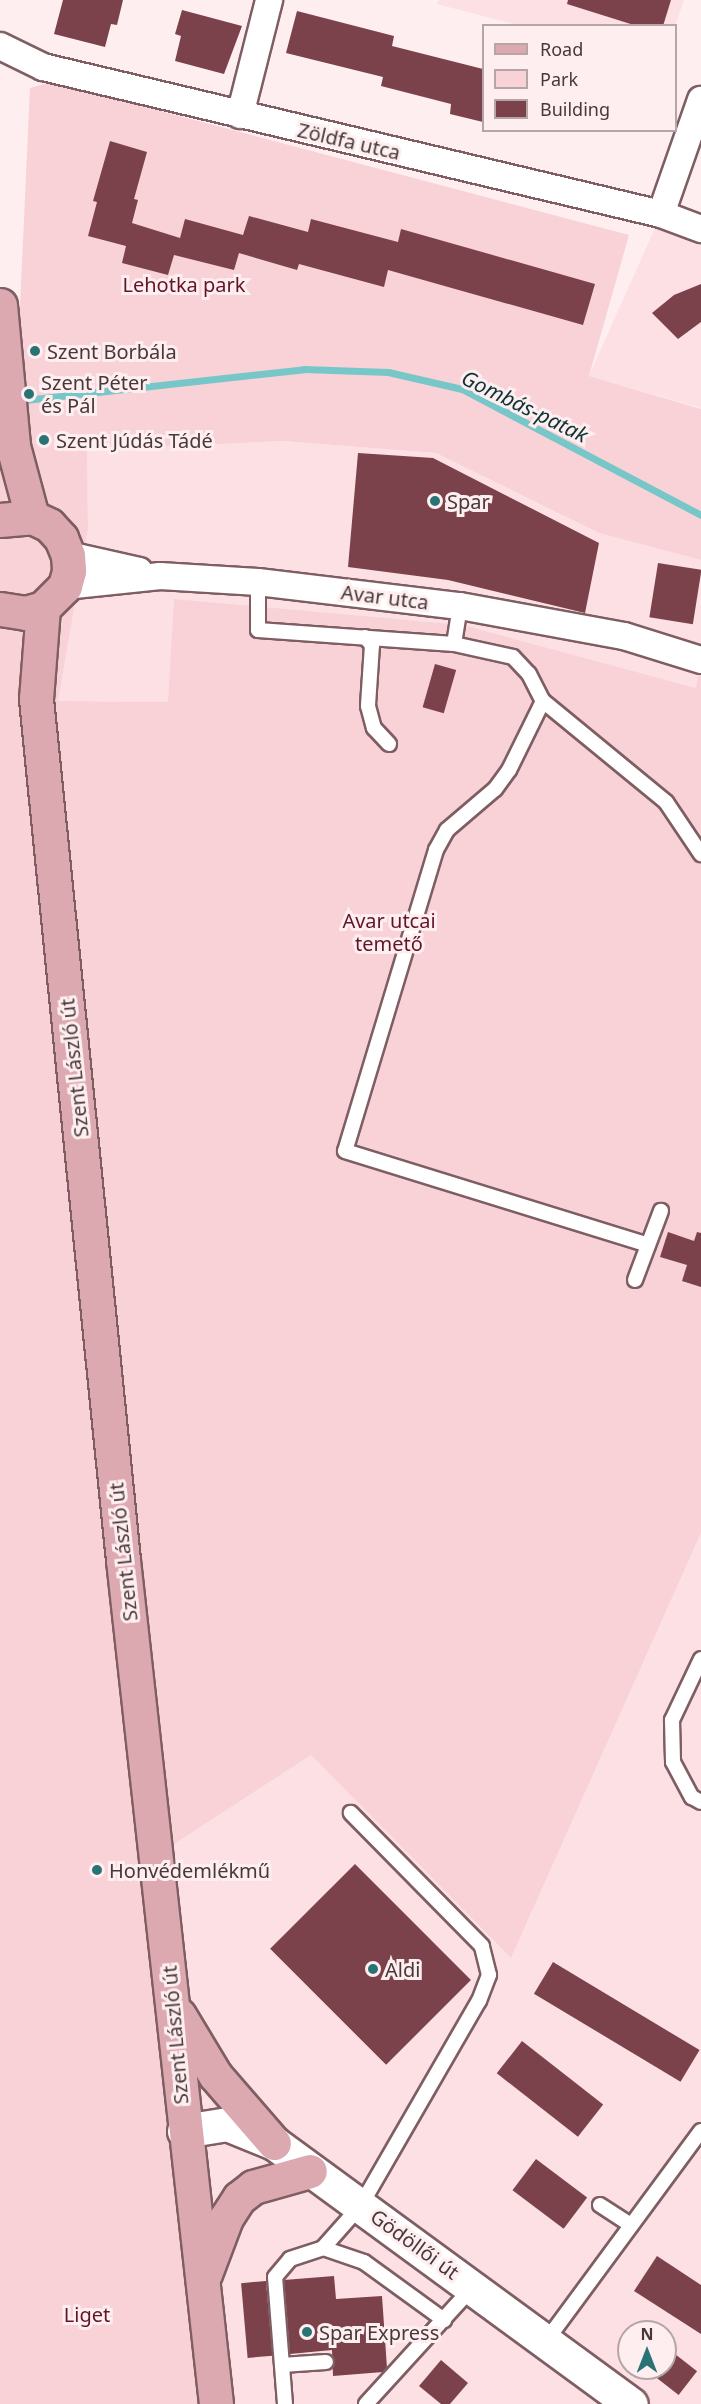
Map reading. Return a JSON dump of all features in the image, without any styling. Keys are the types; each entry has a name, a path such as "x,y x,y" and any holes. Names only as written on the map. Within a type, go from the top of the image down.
{"main road":[{"path":"0,305 13,446 32,517"},
{"path":"0,506 13,446"},
{"path":"0,520 32,517 55,531 59,583 36,699"},
{"path":"36,699 4,611 26,614 59,583"},
{"name":"Szent László út","path":"36,699 123,1560 173,2004 184,2131 216,2404"},
{"path":"173,2004 215,2075 274,2143"},
{"name":"Gödöllői út","path":"184,2131 226,2124 274,2143 631,2404"},
{"path":"203,2278 226,2218 239,2198 253,2187 310,2171"}],"street":[{"path":"240,115 269,0"},
{"name":"Zöldfa utca","path":"0,46 43,67 661,214 701,229"},
{"path":"661,214 701,100"},
{"name":"Avar utca","path":"59,583 160,576 258,582 460,606 624,636 701,660"}],"lane":[{"path":"258,582 258,630 454,645 513,657 529,674 543,701 666,802 701,854"},
{"path":"454,645 460,606"},
{"path":"365,637 372,645 368,706 374,728 389,744"},
{"path":"543,701 509,770 495,789 447,830 436,850 345,1151 648,1245"},
{"path":"635,1280 661,1211"},
{"path":"701,1659 672,1720 673,1762 692,1797 701,1802"},
{"path":"285,2404 275,2277 290,2259 323,2248 361,2205 479,2001 489,1975 482,1946 351,1813"},
{"path":"546,2341 701,2131"},
{"path":"600,2205 631,2225"},
{"path":"323,2248 364,2262 444,2320"},
{"path":"366,2404 474,2287"},
{"path":"393,2357 411,2356"},
{"path":"282,2365 326,2361"}],"shaded area":[{"path":"439,0 684,0 676,24 514,24 437,4"},
{"path":"656,226 701,238 701,408 589,376"},
{"path":"283,441 436,453 599,533 701,560 701,658 696,688 463,625 174,600 169,702 58,701 88,529 87,450"},
{"path":"701,1533 701,2404 226,2404 162,1852 311,1755 511,1958"}],"green space":[{"name":"Avar utcai temető","path":"51,82 629,235 589,376 701,409 701,560 599,533 436,453 283,441 87,450 88,529 58,701 168,702 174,599 463,625 696,688 701,658 701,1533 511,1958 311,1755 162,1852 226,2404 0,2404 0,330 19,328 30,88"}],"building":[{"path":"63,0 123,0 117,25 111,24 105,47 54,34"},
{"path":"568,0 671,0 664,24 631,24 567,4"},
{"path":"182,10 242,26 224,74 175,61 181,36 175,34"},
{"path":"297,11 394,36 392,46 482,69 482,122 450,114 451,104 381,86 383,77 286,53"},
{"path":"110,141 147,152 134,199 138,200 132,223 180,238 185,219 243,235 249,216 308,232 311,219 398,242 401,229 595,284 583,325 388,270 384,287 299,264 297,270 239,253 234,270 174,255 168,275 122,263 126,246 88,236 97,202 93,201"},
{"path":"701,284 701,322 678,339 652,313 674,295"},
{"name":"Spar","path":"358,453 433,458 599,543 585,613 448,580 348,567"},
{"path":"658,563 701,570 693,624 649,617"},
{"path":"435,664 456,670 444,713 423,707"},
{"path":"668,1232 694,1241 697,1232 701,1233 701,1287 682,1281 687,1265 660,1257"},
{"name":"Aldi","path":"355,1864 471,1980 386,2065 270,1949"},
{"path":"553,1962 700,2050 681,2082 534,1994"},
{"path":"522,2041 603,2104 578,2137 497,2073"},
{"path":"536,2159 587,2198 564,2229 513,2190"},
{"path":"657,2256 701,2285 701,2334 634,2291"},
{"path":"334,2276 336,2299 382,2296 387,2368 383,2372 333,2376 332,2350 290,2354 284,2280"},
{"path":"266,2281 273,2356 248,2358 241,2283"},
{"path":"677,2356 697,2371 679,2395 660,2380 677,2380"},
{"path":"441,2360 468,2383 450,2404 441,2404 419,2386"}],"waterway":[{"name":"Gombás-patak","path":"16,401 304,369 388,372 462,389 701,515"}],"place":[{"name":"Szent Borbála","path":"35,351"},
{"name":"Szent Péter és Pál","path":"29,394"},
{"name":"Szent Júdás Tádé","path":"44,440"},
{"name":"Spar","path":"435,501"},
{"name":"Honvédemlékmű","path":"97,1870"},
{"name":"Aldi","path":"373,1969"},
{"name":"Spar Express","path":"307,2332"}],"park label":[{"name":"Lehotka park","path":"184,284"},
{"name":"Liget","path":"87,2314"}]}
